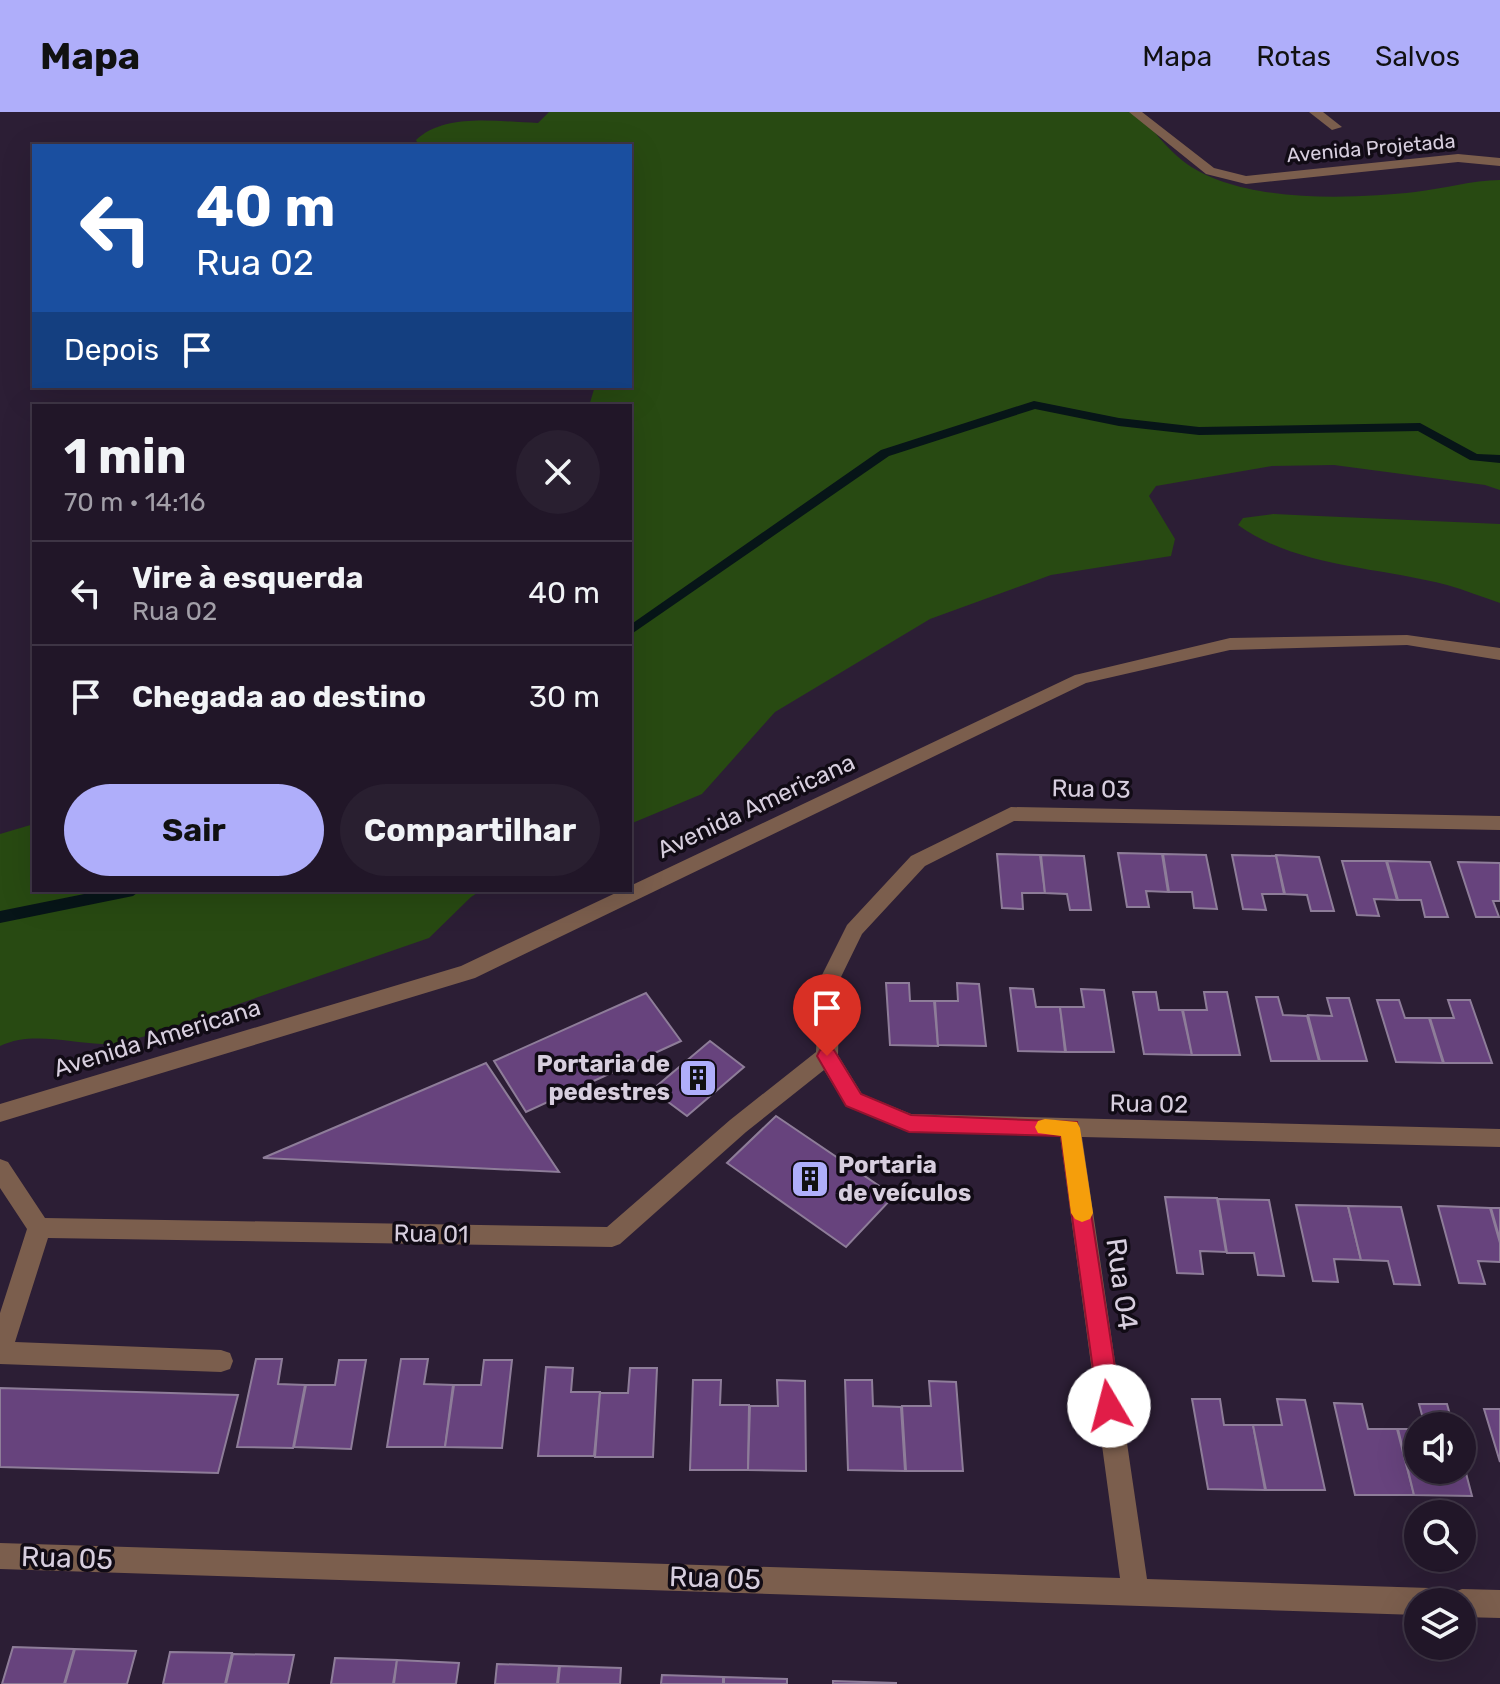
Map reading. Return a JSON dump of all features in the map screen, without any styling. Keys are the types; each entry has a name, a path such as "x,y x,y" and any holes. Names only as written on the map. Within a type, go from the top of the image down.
{"street":[{"name":"Avenida Projetada","path":"1135,112 1210,171 1246,180 1458,158 1500,162"},
{"path":"1315,112 1336,127"},
{"name":"Avenida Americana","path":"0,1113 468,972 1081,679 1230,644 1407,640 1500,654"},
{"name":"Rua 03","path":"827,1056 830,979 854,930 918,861 1011,814 1500,823"},
{"name":"Rua 02","path":"827,1056 854,1100 909,1123 1500,1138"},
{"name":"Rua 01","path":"39,1228 612,1237 738,1126 827,1056"},
{"name":"Rua 04","path":"1070,1128 1135,1592"},
{"path":"0,1169 39,1228 0,1352 221,1361"},
{"name":"Rua 05","path":"0,1556 1404,1601"},
{"path":"1476,1603 1500,1604"}],"green space":[{"path":"549,112 1137,112 1183,161 1206,175 1263,192 1359,196 1500,180 1500,490 1485,485 1334,465 1272,466 1156,486 1149,496 1175,539 1171,556 1051,575 930,619 775,712 702,794 632,823 632,404 590,404 594,388 632,388 632,144 418,144 416,140 428,131 457,122 538,123"},
{"path":"1273,514 1500,524 1500,603 1447,585 1312,558 1261,539 1238,525 1243,518"},
{"path":"32,825 32,892 479,892 429,938 146,1036 107,1044 25,1039 0,1046 0,834"}],"building":[{"path":"1118,853 1162,854 1168,892 1146,891 1149,907 1127,907"},
{"path":"997,854 1040,855 1045,893 1022,893 1023,909 1002,908"},
{"path":"1163,854 1206,855 1217,909 1194,908 1192,892 1169,892"},
{"path":"1041,855 1084,856 1091,910 1070,910 1067,894 1045,893"},
{"path":"1232,855 1276,856 1284,894 1262,894 1266,910 1243,909"},
{"path":"1276,855 1319,857 1334,911 1311,911 1307,895 1285,894"},
{"path":"1342,861 1386,861 1397,900 1374,899 1379,916 1357,915"},
{"path":"1387,861 1430,862 1448,917 1425,917 1421,900 1398,900"},
{"path":"1458,862 1500,863 1500,901 1493,901 1499,917 1476,917"},
{"path":"886,983 909,983 910,1001 934,1001 938,1046 890,1045"},
{"path":"957,983 979,984 986,1046 938,1045 935,1001 958,1001"},
{"path":"1010,988 1033,989 1036,1007 1060,1007 1065,1052 1018,1051"},
{"path":"1081,989 1104,990 1114,1052 1066,1052 1060,1007 1084,1007"},
{"path":"1133,992 1156,992 1159,1010 1182,1010 1192,1055 1144,1054"},
{"path":"1204,992 1227,992 1240,1055 1192,1055 1183,1010 1207,1010"},
{"path":"646,993 681,1041 526,1112 494,1061"},
{"path":"1256,997 1278,997 1283,1015 1307,1016 1319,1061 1271,1061"},
{"path":"1327,998 1349,998 1367,1061 1320,1061 1308,1015 1332,1016"},
{"path":"1377,1000 1399,1000 1405,1018 1429,1018 1443,1063 1396,1062"},
{"path":"1448,1000 1470,1000 1492,1063 1444,1063 1430,1018 1454,1018"},
{"name":"Portaria de pedestres","path":"710,1041 744,1067 687,1116 652,1090"},
{"path":"486,1063 559,1172 263,1158"},
{"name":"Portaria de veículos","path":"776,1116 894,1196 846,1247 727,1163"},
{"path":"1165,1197 1217,1198 1226,1252 1200,1251 1203,1274 1177,1273"},
{"path":"1218,1199 1269,1200 1284,1276 1258,1275 1254,1253 1227,1253"},
{"path":"1296,1205 1348,1206 1361,1260 1334,1259 1338,1282 1313,1281"},
{"path":"1348,1206 1401,1207 1420,1285 1394,1284 1388,1261 1361,1260"},
{"path":"1438,1206 1490,1208 1500,1243 1500,1262 1478,1261 1485,1284 1459,1283"},
{"path":"1491,1208 1500,1208 1500,1240"},
{"path":"256,1359 282,1359 278,1384 305,1385 293,1448 237,1447"},
{"path":"401,1359 428,1359 424,1384 453,1385 445,1447 387,1447"},
{"path":"339,1360 366,1360 351,1449 294,1447 306,1385 335,1385"},
{"path":"484,1360 512,1360 502,1448 445,1447 454,1385 481,1385"},
{"path":"546,1367 573,1368 571,1392 600,1392 594,1456 538,1456"},
{"path":"630,1368 657,1368 653,1457 595,1457 600,1393 628,1393"},
{"path":"693,1380 721,1380 720,1405 749,1405 748,1470 690,1470"},
{"path":"777,1380 805,1381 806,1471 748,1470 750,1406 778,1406"},
{"path":"845,1380 872,1380 873,1406 901,1407 905,1471 848,1470"},
{"path":"929,1381 956,1382 963,1471 906,1471 902,1406 931,1406"},
{"path":"0,1388 238,1395 218,1473 0,1467"},
{"path":"1192,1399 1220,1399 1224,1425 1253,1425 1265,1490 1208,1489"},
{"path":"1277,1399 1305,1400 1325,1490 1266,1490 1253,1425 1282,1425"},
{"path":"1334,1403 1362,1404 1368,1429 1397,1429 1404,1456 1404,1484 1411,1484 1414,1495 1355,1495"},
{"path":"1419,1404 1447,1404 1449,1412 1421,1412"},
{"path":"1484,1409 1500,1409 1500,1462"},
{"path":"1398,1429 1404,1429 1404,1454"},
{"path":"1411,1484 1469,1484 1472,1496 1414,1495"},
{"path":"13,1647 74,1649 64,1684 2,1684"},
{"path":"75,1649 136,1651 127,1684 65,1684"},
{"path":"170,1652 232,1653 225,1684 163,1684"},
{"path":"233,1654 294,1655 288,1684 226,1684"},
{"path":"335,1658 397,1660 393,1684 331,1684"},
{"path":"397,1660 459,1663 456,1684 394,1684"},
{"path":"497,1664 559,1666 557,1684 495,1684"},
{"path":"560,1666 621,1668 620,1684 558,1684"},
{"path":"662,1675 723,1677 723,1684 661,1684"},
{"path":"724,1677 787,1679 787,1684 724,1684"},
{"path":"833,1681 896,1683 896,1684 833,1684"}],"waterway":[{"path":"632,630 885,453 1034,405 1119,422 1199,431 1420,427 1474,457 1500,459"},
{"path":"0,917 123,892"}],"slow traffic":[{"path":"1045,1127 1070,1128 1082,1213"}],"place":[{"name":"Portaria de pedestres","path":"698,1078"},
{"name":"Portaria de veículos","path":"810,1179"}],"route":[{"path":"827,1056 854,1100 909,1123 1070,1128 1109,1406"}]}
